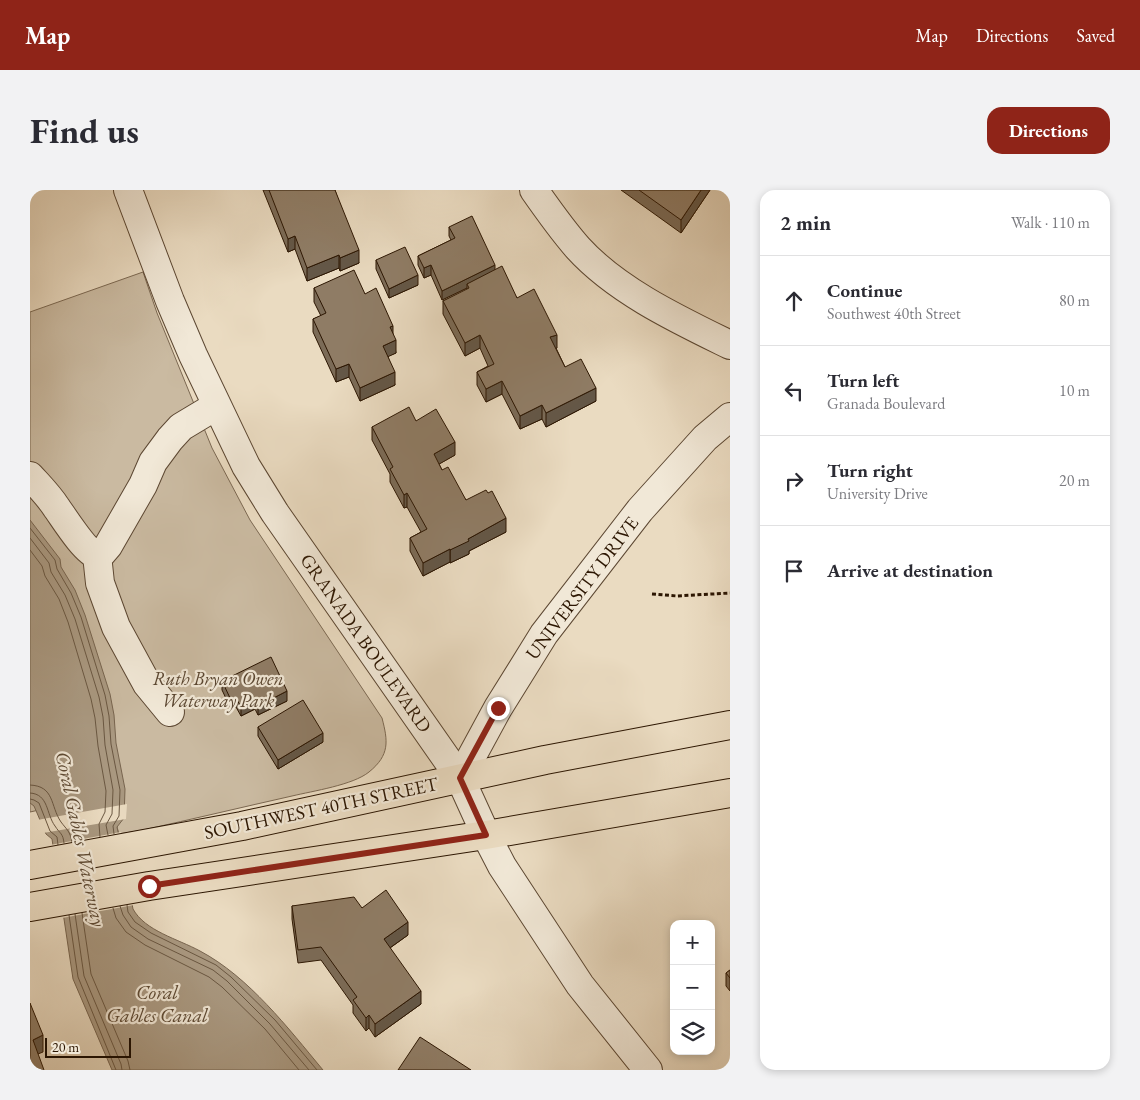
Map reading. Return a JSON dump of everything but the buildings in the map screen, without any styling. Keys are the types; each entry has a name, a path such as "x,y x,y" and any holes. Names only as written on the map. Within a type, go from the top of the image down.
{"main road":[{"name":"SOUTHWEST 40TH STREET","path":"32,864 290,816 545,760 730,725"},
{"path":"35,906 149,886 486,835 730,793"}],"street":[{"name":"GRANADA BOULEVARD","path":"128,190 170,301 216,406 246,466 275,513 460,778 502,866 580,985 648,1070"},
{"path":"534,190 579,248 598,267 632,292 676,318 730,345"},
{"path":"97,555 108,546 143,485 153,462 170,439 181,427 216,406"},
{"name":"UNIVERSITY DRIVE","path":"460,778 503,700 555,619 609,549 672,474 705,438 730,417"},
{"path":"30,476 56,506 63,518 90,551 97,555"},
{"path":"97,555 100,583 116,627 146,684 170,712"}],"path":[{"path":"652,594 677,596 730,593"}],"green space":[{"name":"Ruth Bryan Owen Waterway Park","path":"143,272 157,313 212,448 250,520 382,718 386,747 381,760 376,766 362,777 353,781 321,790 119,834 117,827 121,792 30,812 30,312"}],"water":[{"name":"Coral Gables Canal","path":"30,520 60,559 61,567 75,590 85,615 110,694 116,743 125,789 124,818 117,827 133,909 138,917 154,929 200,951 235,975 267,1004 323,1070 112,1070 73,979 52,839 46,834 34,806 30,803"}],"pier":[{"path":"127,804 126,819 43,833 37,820"},
{"path":"121,832 134,905 62,918 50,845"}],"route":[{"path":"149,886 486,835 460,778 498,708"}],"water label":[{"name":"Coral Gables Waterway","path":"81,839"}]}
